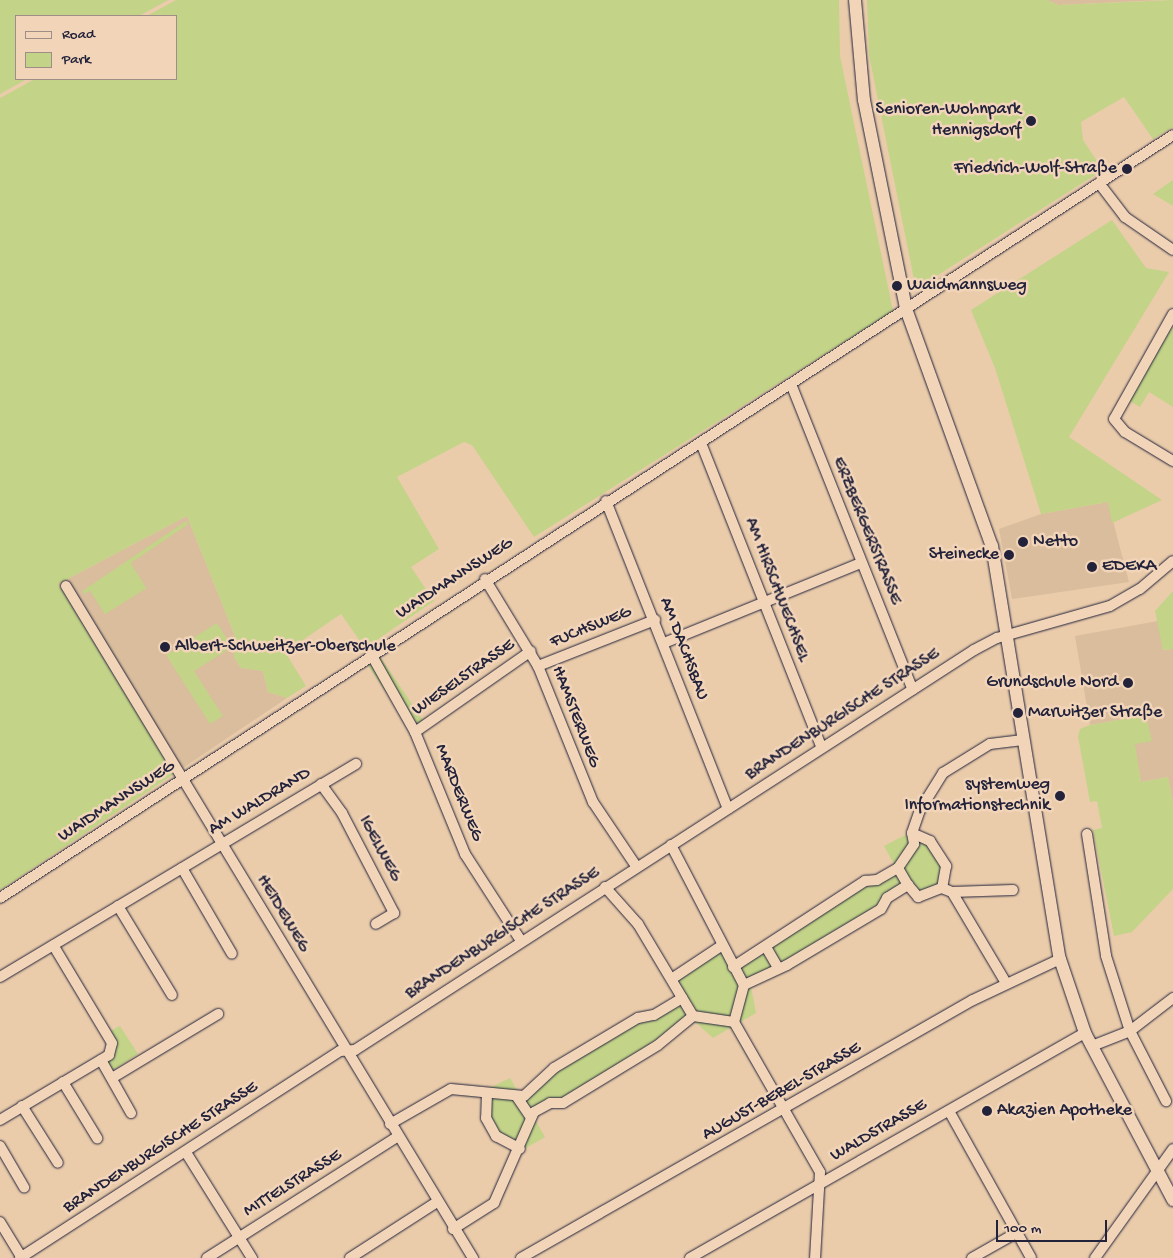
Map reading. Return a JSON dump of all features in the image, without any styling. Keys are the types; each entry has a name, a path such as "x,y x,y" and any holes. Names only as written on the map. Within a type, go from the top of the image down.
{"main road":[{"path":"855,0 864,100 906,309 992,546 1004,636 1060,959 1085,1033 1173,1200"}],"street":[{"path":"906,309 1173,135"},
{"path":"1098,183 1125,217 1173,250"},
{"name":"WAIDMANNSWEG","path":"0,898 370,654 701,443 906,309"},
{"path":"1173,314 1114,419 1125,432 1173,461"},
{"name":"ERZBERGERSTRASSE","path":"791,384 913,690"},
{"name":"AM HIRSCHWECHSEL","path":"701,443 822,748"},
{"name":"AM DACHSBAU","path":"606,502 655,620 728,809"},
{"name":"BRANDENBURGISCHE STRASSE","path":"21,1258 187,1154 636,866 672,845 974,650 1004,636 1116,603 1173,561"},
{"path":"664,643 862,564"},
{"name":"HAMSTERWEG","path":"486,579 531,651 582,779 636,866"},
{"name":"HEIDEWEG","path":"66,586 220,845 347,1050 397,1137 473,1258"},
{"name":"FUCHSWEG","path":"538,666 655,620"},
{"name":"WIESELSTRASSE","path":"416,732 531,651"},
{"name":"MARDERWEG","path":"370,654 416,732 465,854 521,941"},
{"path":"733,967 766,948 772,938 851,890 898,868 914,844 912,833 928,792 943,772 990,744 1023,740"},
{"name":"AM WALDRAND","path":"0,977 356,764"},
{"name":"IGELWEG","path":"321,784 342,813 397,911 376,924"},
{"path":"912,833 930,841 946,866 947,890 1006,983"},
{"path":"1087,834 1106,956 1130,1031 1166,1101"},
{"path":"672,845 721,946 744,985"},
{"path":"182,868 232,954"},
{"path":"898,868 918,897 947,890 1013,890"},
{"path":"815,1258 821,1183 820,1172 734,1022 744,985 777,966 787,965 881,909 887,898 908,885"},
{"path":"605,887 638,924 673,978 693,1016"},
{"path":"118,906 172,996"},
{"path":"0,1120 109,1055 112,1043 53,946"},
{"path":"673,978 721,946"},
{"path":"766,948 777,966"},
{"name":"AUGUST-BEBEL-STRASSE","path":"521,1258 784,1111 1006,983 1060,959"},
{"path":"390,1124 451,1089 517,1097 539,1087 554,1068 587,1048 682,998"},
{"path":"1092,1046 1130,1031 1173,998"},
{"path":"112,1078 218,1014"},
{"path":"453,1228 494,1203 520,1150 530,1116 550,1103 563,1103 658,1045 693,1016 734,1022"},
{"name":"WALDSTRASSE","path":"690,1258 1085,1033"},
{"path":"101,1060 131,1113"},
{"path":"63,1082 97,1138"},
{"path":"487,1093 489,1124 496,1136 520,1150"},
{"path":"517,1097 530,1116"},
{"path":"22,1106 58,1163"},
{"path":"949,1111 1031,1258"},
{"name":"MITTELSTRASSE","path":"207,1258 397,1137"},
{"path":"0,1146 24,1187"},
{"path":"1095,1258 1173,1149"},
{"path":"187,1154 252,1258"},
{"path":"350,1258 437,1202"},
{"path":"0,1222 21,1258"},
{"path":"972,1258 1016,1233"}],"shaded area":[{"path":"1047,0 1162,0 1058,5"},
{"path":"1108,502 1129,582 1012,599 999,529 1041,514"},
{"name":"Albert-Schweitzer-Oberschule","path":"187,516 235,636 234,657 241,668 263,671 268,692 287,698 174,774 58,584"},
{"name":"Grundschule Nord","path":"1158,621 1163,650 1173,649 1173,803 1168,777 1141,782 1134,744 1146,715 1090,725 1075,636"}],"green space":[{"path":"0,0 168,0 141,15 15,15 15,80 25,80 0,94"},
{"path":"176,0 839,0 840,56 893,311 534,537 472,445 464,442 397,477 439,549 411,567 434,601 365,648 341,614 285,652 306,686 287,698 268,692 263,671 241,668 234,657 235,636 187,516 58,584 174,774 0,890 0,98 33,80 178,80 178,15 149,15"},
{"path":"867,0 1047,0 1058,5 1173,0 1173,127 1153,139 1124,97 1081,122 1083,140 1103,170 916,289 869,55"},
{"path":"1173,180 1173,206 1153,194"},
{"path":"1112,220 1146,268 1169,272 1069,437 1162,500 1112,523 1108,502 1041,514 995,368 971,310"},
{"path":"1173,326 1173,407 1149,392 1140,407 1128,400"},
{"path":"186,521 188,524 85,594 82,591"},
{"path":"130,562 146,588 105,614 88,588"},
{"path":"1173,591 1173,649 1163,650 1155,611"},
{"path":"217,623 232,647 194,671 223,716 210,724 166,655"},
{"path":"379,655 428,728 416,736 367,663"},
{"path":"1146,715 1152,741 1135,744 1141,782 1168,777 1173,803 1173,889 1132,932 1114,936 1093,830 1102,828 1097,801 1090,802 1078,736 1080,729 1090,725"},
{"path":"915,830 949,864 948,888 925,900 915,900 909,889 890,899 885,911 791,969 780,969 751,987 756,1013 713,1038 694,1021 551,1106 534,1118 545,1137 517,1153 494,1139 483,1091 510,1078 519,1094 679,996 668,976 723,941 735,960 864,877 877,878 895,866 884,846"},
{"path":"120,1026 138,1054 110,1072 104,1061 111,1057 108,1032"}],"place":[{"name":"Senioren-Wohnpark Hennigsdorf","path":"1031,121"},
{"name":"Friedrich-Wolf-Straße","path":"1127,169"},
{"name":"Waidmannsweg","path":"897,286"},
{"name":"Netto","path":"1023,542"},
{"name":"Steinecke","path":"1009,555"},
{"name":"EDEKA","path":"1092,567"},
{"name":"Albert-Schweitzer-Oberschule","path":"165,647"},
{"name":"Grundschule Nord","path":"1128,683"},
{"name":"Marwitzer Straße","path":"1018,713"},
{"name":"systemweg Informationstechnik","path":"1060,796"},
{"name":"Akazien Apotheke","path":"987,1111"}]}
